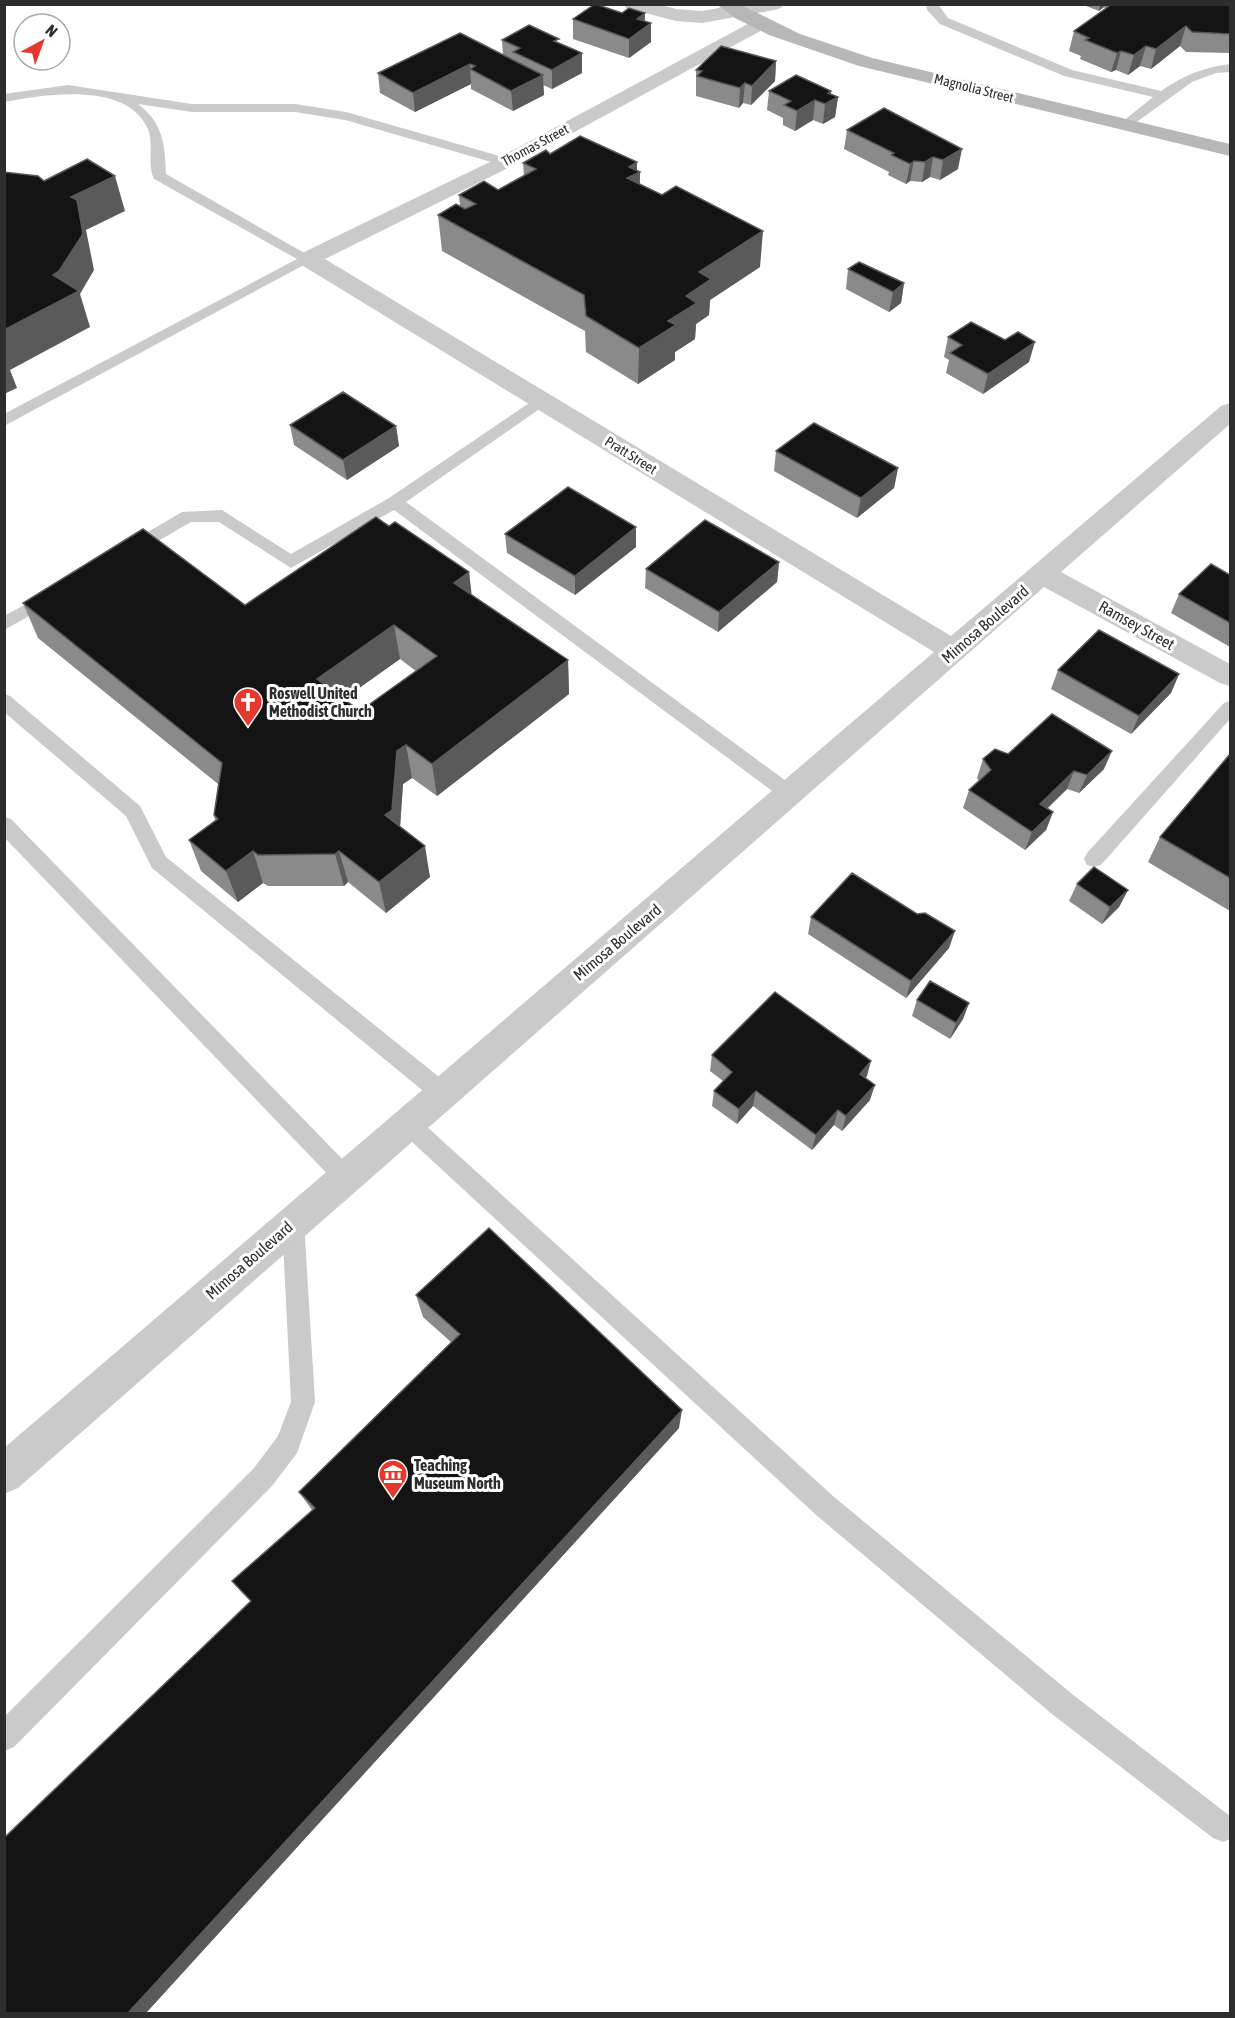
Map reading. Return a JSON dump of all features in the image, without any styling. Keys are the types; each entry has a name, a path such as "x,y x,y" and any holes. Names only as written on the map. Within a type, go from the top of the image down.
{"main road":[{"name":"Magnolia Street","path":"732,6 759,24 808,45 866,62 1230,150"}],"street":[{"path":"633,4 676,15 702,17 732,6 774,4"},
{"name":"Thomas Street","path":"308,259 505,162 759,24"},
{"name":"Pratt Street","path":"308,259 954,651"},
{"name":"Mimosa Boulevard","path":"4,1474 406,1122 790,794 1230,411"},
{"name":"Ramsey Street","path":"1042,574 1230,676"}],"lane":[{"path":"932,4 931,8 935,14 944,21 1068,73 1162,94"},
{"path":"1127,125 1162,94 1200,72 1230,68"},
{"path":"4,98 68,89 192,108 295,108 346,116 505,162"},
{"path":"117,95 145,114 158,136 159,176 308,259"},
{"path":"4,421 308,259"},
{"path":"117,558 188,516 222,516 291,562 395,502 543,400"},
{"path":"395,502 790,794"},
{"path":"4,624 66,588"},
{"path":"4,701 133,811 159,862 441,1092"},
{"path":"1094,859 1230,708"},
{"path":"4,824 345,1177"},
{"path":"406,1122 824,1505 1062,1704 1223,1828"},
{"path":"4,1737 263,1477 288,1444 303,1402 293,1222"}],"building":[{"path":"595,4 622,13 629,8 645,13 637,19 651,23 629,39 573,19"},
{"path":"1112,4 1230,4 1230,34 1192,32 1186,26 1156,49 1146,46 1134,55 1121,51 1117,53 1085,40 1089,38 1074,31"},
{"path":"529,25 559,39 554,41 582,53 552,70 513,52 520,48 502,40"},
{"path":"460,33 543,75 511,91 470,69 475,66 470,64 413,93 378,73"},
{"path":"721,46 776,61 752,86 745,83 740,88 697,76 702,71 696,70"},
{"path":"796,75 831,91 828,93 838,97 825,104 815,100 797,111 784,105 791,101 769,91"},
{"path":"884,108 962,149 943,160 933,157 925,162 914,161 910,164 891,155 894,153 847,130"},
{"path":"580,136 637,162 629,167 640,172 627,178 662,195 676,186 763,231 699,272 711,279 686,296 697,303 668,321 676,325 639,348 586,316 584,295 438,215 456,204 465,209 476,204 459,195 484,181 498,190 536,169 523,163 546,150 550,154"},
{"path":"87,159 115,176 71,197 77,200 83,234 59,271 53,275 79,291 4,330 4,172 38,176 44,181"},
{"path":"859,262 904,283 893,292 848,269"},
{"path":"971,322 1005,340 1018,332 1035,342 988,374 950,353 962,345 948,337"},
{"path":"343,392 396,426 343,460 290,425"},
{"path":"814,423 898,468 861,498 776,451"},
{"path":"568,487 636,527 575,576 505,534"},
{"name":"Roswell United Methodist Church","path":"376,517 389,526 395,522 469,572 454,583 568,660 432,764 406,745 397,751 392,810 385,815 425,846 379,882 339,851 335,854 258,855 253,851 226,871 189,840 218,819 214,815 222,763 23,603 143,529 245,605","holes":["394,625 437,656 360,711 317,679"]},
{"path":"705,520 779,562 719,612 646,569"},
{"path":"1211,564 1230,575 1230,623 1179,594"},
{"path":"1099,630 1179,674 1139,716 1058,670"},
{"path":"1052,714 1112,751 1087,775 1074,771 1040,804 1053,812 1032,832 969,790 991,770 983,759 995,749 1008,754"},
{"path":"1230,754 1230,878 1160,837"},
{"path":"1094,867 1128,890 1110,907 1077,884"},
{"path":"852,873 917,914 925,913 955,931 911,981 811,917"},
{"path":"930,981 969,1003 956,1023 917,1000"},
{"path":"775,992 871,1061 860,1074 875,1085 846,1116 838,1110 816,1135 756,1091 739,1109 714,1091 732,1072 712,1055"},
{"path":"489,1228 682,1410 128,2013 4,2013 4,1838 251,1601 232,1581 315,1508 299,1492 460,1334 416,1295"}],"place":[{"name":"Roswell United Methodist Church","path":"248,728"},
{"name":"Teaching Museum North","path":"393,1500"}]}
